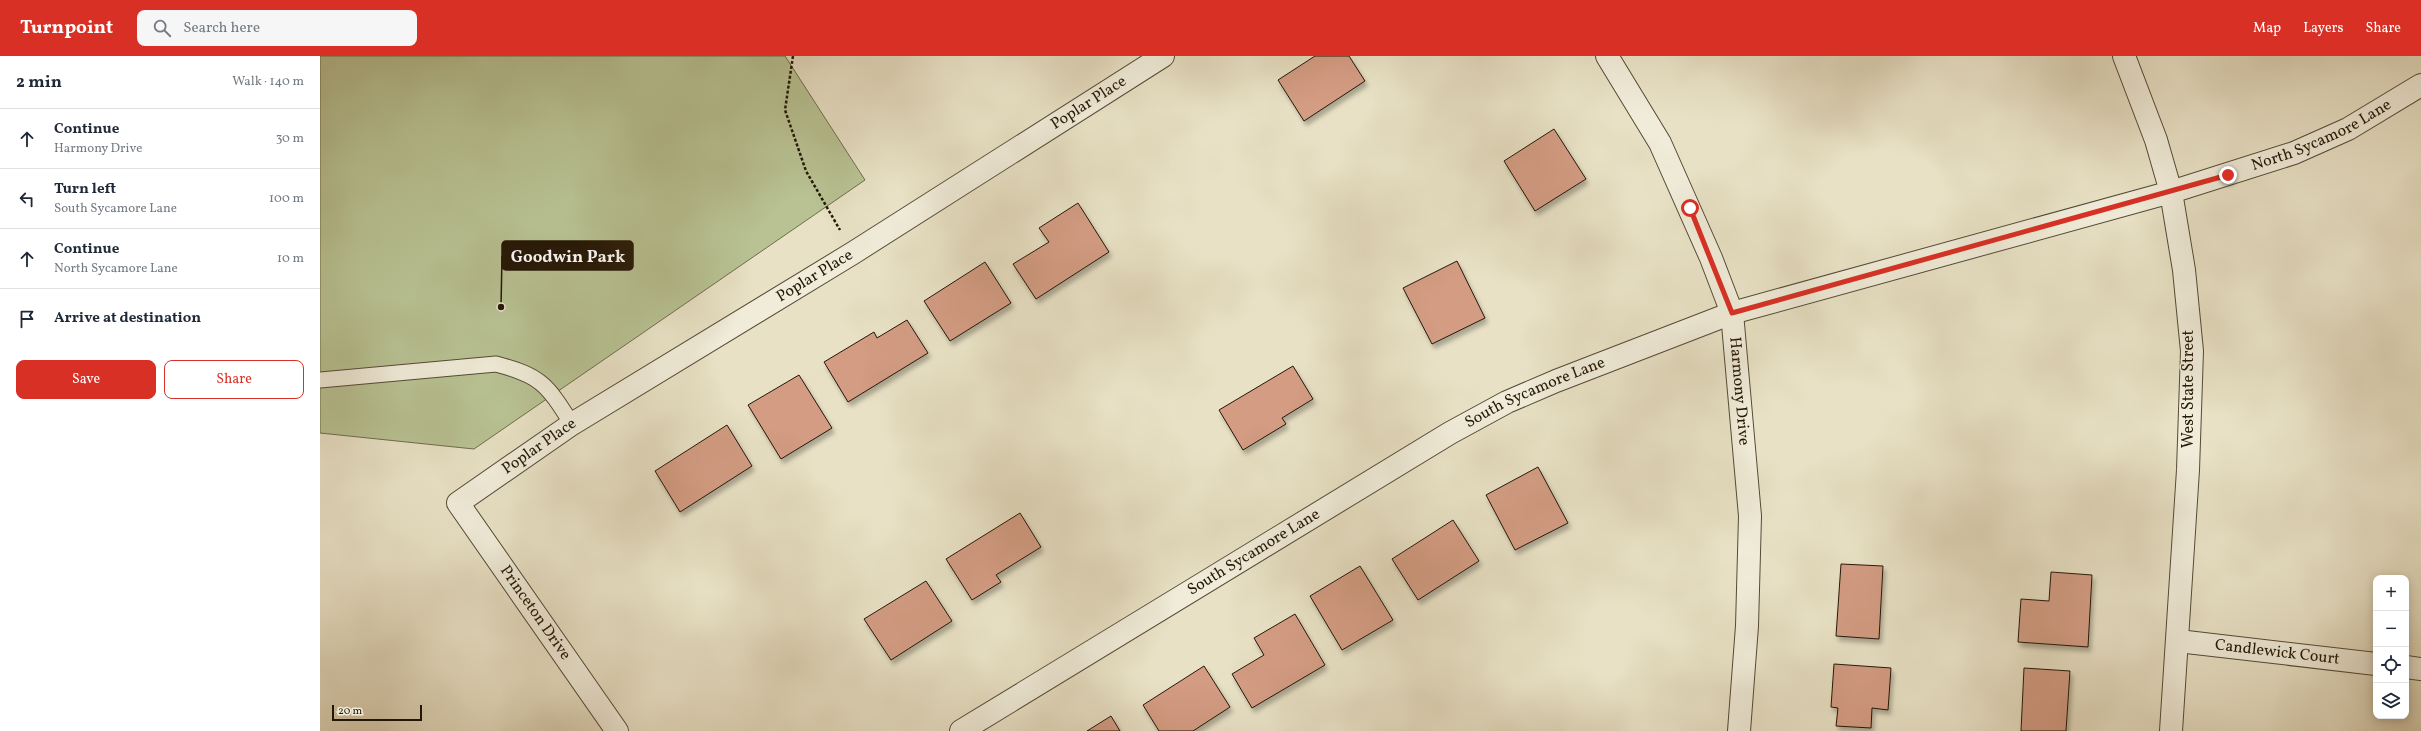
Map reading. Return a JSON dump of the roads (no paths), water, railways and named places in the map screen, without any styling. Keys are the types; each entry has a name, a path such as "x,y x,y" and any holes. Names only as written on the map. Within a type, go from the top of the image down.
{"street":[{"name":"Poplar Place","path":"466,498 572,424 853,253 1164,56"},
{"name":"Harmony Drive","path":"1607,56 1660,143 1711,258 1732,313 1750,516 1747,626 1739,731"},
{"name":"West State Street","path":"2124,56 2156,140 2171,192 2184,270 2192,351 2188,470 2178,642 2171,731"},
{"name":"North Sycamore Lane","path":"2171,192 2294,153 2348,129 2421,85"},
{"name":"South Sycamore Lane","path":"961,731 1450,433 1507,402 1556,380 1732,313 2171,192"},
{"name":"Princeton Drive","path":"466,498 458,503 617,731"},
{"name":"Candlewick Court","path":"2178,642 2373,664"},
{"path":"2409,667 2421,669"}],"lane":[{"path":"320,380 496,364 524,371 539,380 556,398 572,424"}],"place":[{"name":"Goodwin Park","path":"501,307"}]}
